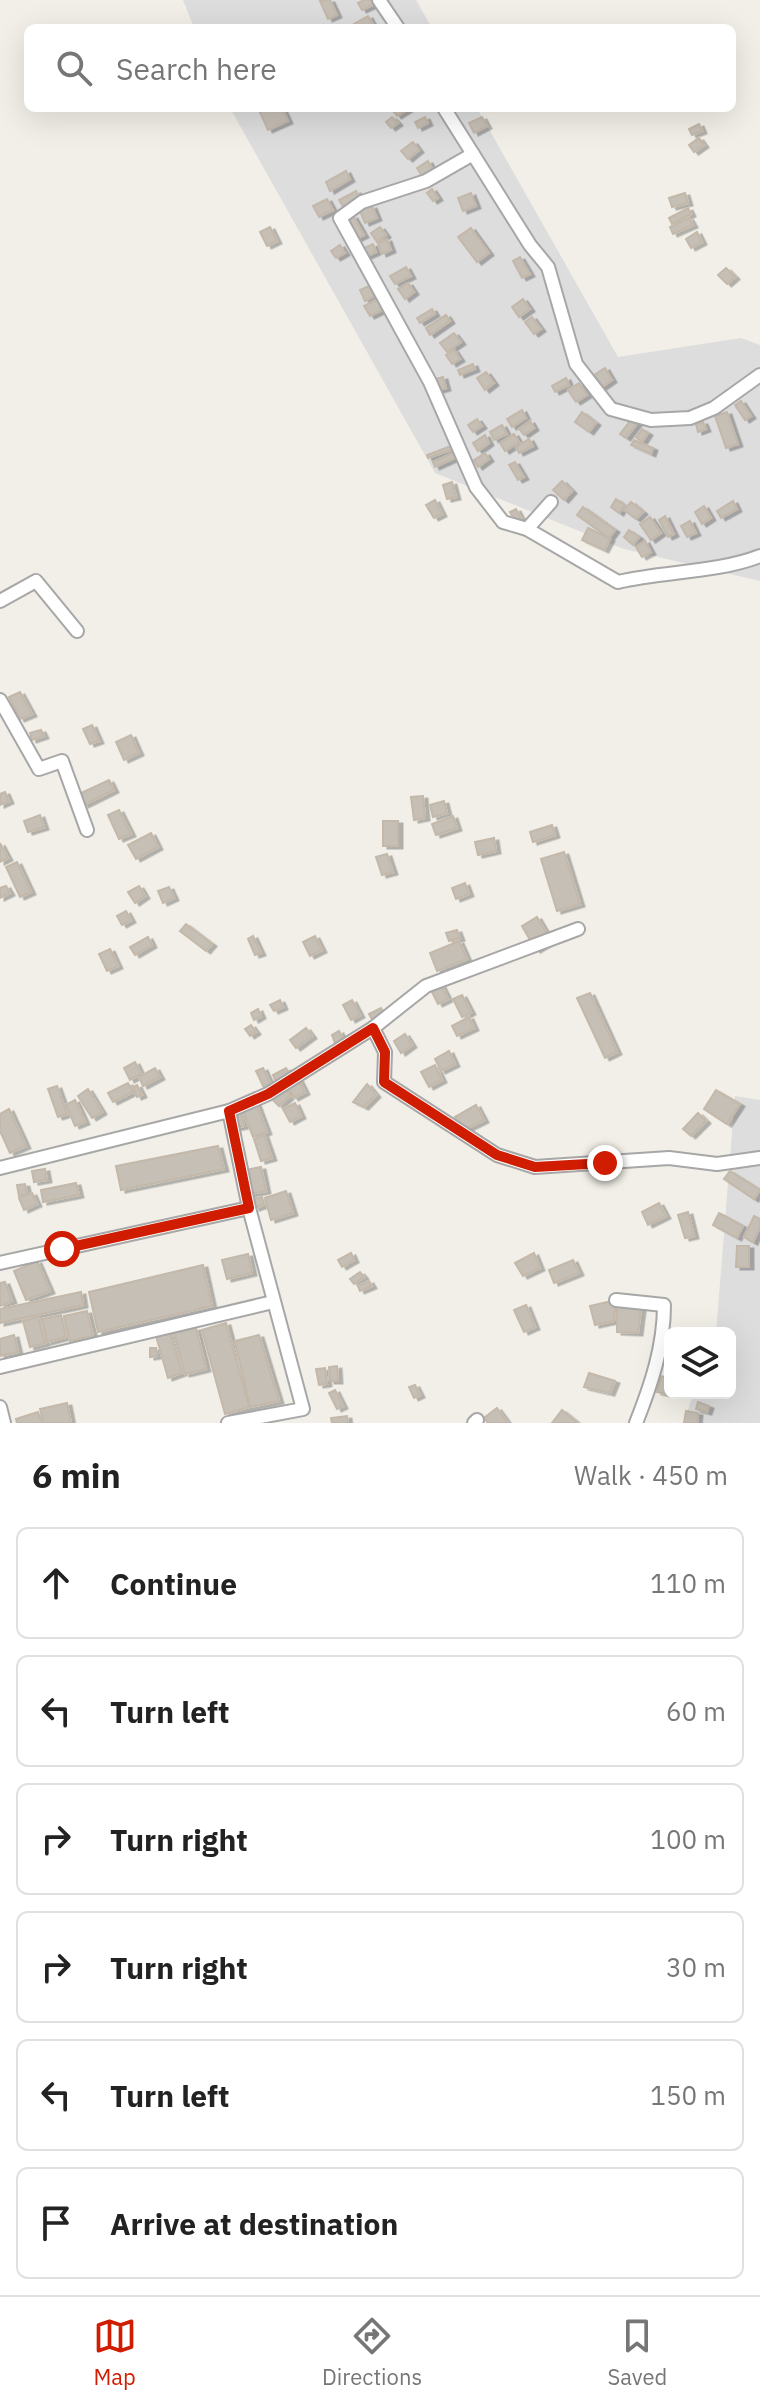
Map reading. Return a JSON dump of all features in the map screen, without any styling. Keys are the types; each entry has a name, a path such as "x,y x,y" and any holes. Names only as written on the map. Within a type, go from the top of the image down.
{"street":[{"path":"379,0 395,24"},
{"path":"447,112 530,245 548,267 576,364 611,409 651,420 690,418 714,408 760,375"},
{"path":"473,154 426,181 362,202 340,218 430,382 476,487 503,522 527,529 618,582 655,573 741,563 760,556"},
{"path":"527,529 551,502"},
{"path":"0,601 36,581 77,631"},
{"path":"0,700 39,769 62,761 87,830"},
{"path":"0,1168 229,1111 268,1094 373,1028 426,986 578,929"},
{"path":"373,1028 385,1052 384,1082 497,1155 535,1167 669,1158 717,1164 760,1158"},
{"path":"229,1111 249,1208 305,1423"},
{"path":"0,1263 249,1208"},
{"path":"616,1300 664,1305 664,1331 650,1389 636,1423"},
{"path":"0,1367 273,1302"},
{"path":"0,1407 4,1423"},
{"path":"228,1423 303,1409"}],"shaded area":[{"path":"183,0 416,0 430,24 192,24"},
{"path":"232,112 479,112 618,357 741,338 760,345 760,581 624,549 435,473"},
{"path":"735,1096 760,1100 760,1423 683,1423 692,1399 736,1399 736,1327 716,1327"}],"building":[{"path":"330,0 337,15 328,19 320,1"},
{"path":"373,0 375,4 362,10 358,3"},
{"path":"368,16 373,24 354,24"},
{"path":"260,112 284,112 288,121 268,130"},
{"path":"392,117 398,123 391,128 386,122"},
{"path":"425,117 428,123 418,128 415,122"},
{"path":"482,117 487,126 474,133 469,123"},
{"path":"699,124 702,131 692,135 689,129"},
{"path":"699,138 704,145 694,152 689,145"},
{"path":"413,142 419,150 408,159 401,151"},
{"path":"428,161 433,170 422,176 417,168"},
{"path":"346,171 350,179 330,191 326,182"},
{"path":"432,189 438,198 433,201 427,193"},
{"path":"356,191 360,199 344,208 339,200"},
{"path":"471,193 476,206 463,211 458,198"},
{"path":"685,193 688,203 672,207 669,198"},
{"path":"327,199 333,210 319,217 313,206"},
{"path":"372,206 377,218 365,223 360,211"},
{"path":"688,208 691,214 672,224 669,218"},
{"path":"353,216 364,235 356,239 345,220"},
{"path":"689,218 693,225 673,234 670,227"},
{"path":"270,227 277,241 267,246 260,232"},
{"path":"380,227 386,235 377,242 371,233"},
{"path":"471,228 489,253 477,262 458,237"},
{"path":"697,232 702,242 691,248 686,239"},
{"path":"387,239 391,250 382,254 378,243"},
{"path":"373,244 376,252 365,257 362,249"},
{"path":"340,245 345,253 336,258 331,251"},
{"path":"520,257 530,274 522,278 513,261"},
{"path":"406,267 411,276 395,284 390,276"},
{"path":"726,268 735,277 727,284 718,275"},
{"path":"408,283 414,292 405,299 398,289"},
{"path":"369,286 374,296 365,301 360,290"},
{"path":"378,299 384,309 370,316 364,306"},
{"path":"523,299 530,309 519,317 512,307"},
{"path":"432,309 435,314 420,323 417,318"},
{"path":"446,315 450,321 430,335 426,328"},
{"path":"532,317 541,329 534,334 525,322"},
{"path":"454,333 461,342 447,352 440,343"},
{"path":"454,350 460,359 452,364 446,355"},
{"path":"473,364 475,369 460,375 458,370"},
{"path":"605,368 612,380 599,389 591,377"},
{"path":"486,372 494,383 485,390 477,378"},
{"path":"443,377 446,388 439,390 436,379"},
{"path":"566,378 569,385 555,392 552,386"},
{"path":"579,383 587,395 576,402 568,390"},
{"path":"741,401 751,416 745,420 735,405"},
{"path":"522,410 526,418 512,427 507,419"},
{"path":"582,412 596,423 589,432 575,422"},
{"path":"727,412 738,444 726,448 715,416"},
{"path":"633,417 639,421 626,438 620,434"},
{"path":"477,419 482,426 473,432 468,425"},
{"path":"530,421 534,428 524,435 519,429"},
{"path":"703,422 706,429 698,432 696,424"},
{"path":"502,425 507,434 494,440 490,432"},
{"path":"642,429 648,433 642,442 636,437"},
{"path":"514,434 519,442 505,451 500,443"},
{"path":"485,435 489,443 478,451 473,443"},
{"path":"529,439 533,446 519,453 516,447"},
{"path":"634,440 653,448 651,454 631,445"},
{"path":"453,445 454,449 428,458 427,455"},
{"path":"455,452 457,457 435,467 433,462"},
{"path":"485,453 489,459 478,467 474,460"},
{"path":"515,462 524,477 518,480 509,465"},
{"path":"562,481 572,491 564,500 553,490"},
{"path":"452,482 456,497 447,499 443,485"},
{"path":"616,499 624,505 619,513 611,507"},
{"path":"435,500 442,514 434,518 426,505"},
{"path":"733,501 737,509 721,518 717,511"},
{"path":"631,502 643,512 636,519 624,510"},
{"path":"704,506 711,518 702,524 695,512"},
{"path":"583,507 615,530 609,538 577,515"},
{"path":"516,509 521,518 515,521 510,512"},
{"path":"665,516 674,534 668,537 659,520"},
{"path":"650,517 661,533 651,540 640,524"},
{"path":"690,521 696,533 687,537 681,526"},
{"path":"588,528 610,539 604,550 582,540"},
{"path":"629,530 639,537 633,545 624,537"},
{"path":"645,541 651,552 642,557 636,547"},
{"path":"20,692 32,714 20,719 9,697"},
{"path":"92,725 99,741 90,744 83,729"},
{"path":"41,730 44,736 32,740 30,733"},
{"path":"131,735 139,753 124,760 116,742"},
{"path":"109,780 114,790 84,805 79,794"},
{"path":"5,792 9,801 0,805 0,794"},
{"path":"423,796 425,818 414,820 411,797"},
{"path":"444,801 447,813 433,817 430,805"},
{"path":"119,810 131,834 119,839 108,815"},
{"path":"40,815 44,827 28,832 24,821"},
{"path":"453,816 457,828 436,835 432,824"},
{"path":"383,821 398,821 398,846 383,846"},
{"path":"552,825 555,835 533,842 530,832"},
{"path":"151,833 158,847 136,859 128,845"},
{"path":"494,838 496,851 478,855 475,842"},
{"path":"0,843 8,858 0,862"},
{"path":"564,852 580,904 557,911 541,859"},
{"path":"387,854 393,872 382,875 376,857"},
{"path":"17,862 31,892 20,897 6,867"},
{"path":"465,883 469,894 456,899 452,888"},
{"path":"6,886 10,893 0,898 0,888"},
{"path":"139,886 145,896 135,903 128,892"},
{"path":"169,887 174,898 163,903 158,891"},
{"path":"126,911 131,920 122,925 117,916"},
{"path":"537,917 551,941 536,950 522,926"},
{"path":"186,924 212,944 206,951 180,931"},
{"path":"457,930 460,938 449,941 446,933"},
{"path":"253,936 261,953 255,955 248,939"},
{"path":"315,936 322,950 310,956 303,942"},
{"path":"148,937 152,945 135,955 130,947"},
{"path":"459,941 467,959 437,971 430,953"},
{"path":"110,949 118,966 107,971 99,954"},
{"path":"441,985 448,999 438,1004 431,990"},
{"path":"590,993 617,1052 605,1058 577,998"},
{"path":"462,995 471,1012 462,1017 453,999"},
{"path":"280,1000 283,1007 274,1011 270,1005"},
{"path":"352,1000 360,1015 351,1020 343,1005"},
{"path":"381,1008 385,1015 373,1021 369,1014"},
{"path":"258,1009 261,1016 254,1020 251,1013"},
{"path":"469,1017 474,1028 457,1036 452,1026"},
{"path":"251,1025 256,1032 250,1036 245,1029"},
{"path":"306,1028 312,1036 296,1048 290,1040"},
{"path":"339,1031 343,1039 335,1043 332,1035"},
{"path":"405,1034 412,1045 401,1053 394,1041"},
{"path":"449,1051 455,1064 441,1071 435,1059"},
{"path":"135,1062 141,1074 130,1080 124,1068"},
{"path":"435,1065 442,1080 429,1087 421,1072"},
{"path":"155,1068 160,1077 143,1086 139,1077"},
{"path":"263,1068 272,1087 265,1090 256,1071"},
{"path":"286,1068 290,1075 276,1082 273,1075"},
{"path":"298,1078 305,1092 294,1098 286,1084"},
{"path":"128,1083 133,1092 113,1102 108,1093"},
{"path":"367,1084 376,1095 364,1107 353,1102"},
{"path":"137,1085 142,1095 137,1097 133,1087"},
{"path":"57,1086 67,1114 58,1117 48,1089"},
{"path":"282,1086 291,1095 279,1106 270,1097"},
{"path":"88,1089 102,1112 92,1118 78,1096"},
{"path":"716,1090 740,1104 727,1124 704,1109"},
{"path":"75,1100 85,1122 75,1126 66,1105"},
{"path":"255,1100 267,1132 253,1137 241,1105"},
{"path":"295,1103 301,1116 290,1122 283,1109"},
{"path":"476,1105 484,1120 462,1131 455,1117"},
{"path":"9,1109 26,1146 10,1153 0,1131 0,1114"},
{"path":"240,1109 244,1126 234,1128 231,1112"},
{"path":"698,1113 706,1121 691,1136 683,1129"},
{"path":"264,1135 272,1158 261,1161 254,1139"},
{"path":"218,1146 224,1169 121,1190 116,1166"},
{"path":"261,1167 266,1191 250,1194 245,1170"},
{"path":"45,1169 47,1180 34,1182 32,1171"},
{"path":"730,1171 760,1190 754,1199 724,1179"},
{"path":"76,1183 79,1195 43,1202 41,1190"},
{"path":"25,1184 27,1194 19,1196 17,1185"},
{"path":"286,1191 293,1213 271,1220 265,1198"},
{"path":"32,1193 37,1204 24,1210 19,1198"},
{"path":"262,1197 264,1205 255,1208 253,1199"},
{"path":"659,1203 666,1216 648,1225 642,1212"},
{"path":"688,1212 694,1236 685,1238 678,1215"},
{"path":"719,1213 743,1226 737,1238 713,1225"},
{"path":"754,1216 760,1219 760,1227 753,1242 744,1237"},
{"path":"737,1246 749,1246 749,1267 736,1267"},
{"path":"351,1253 354,1260 342,1267 338,1260"},
{"path":"534,1253 540,1268 523,1276 515,1263"},
{"path":"248,1254 252,1273 227,1279 222,1260"},
{"path":"573,1260 579,1273 554,1283 549,1270"},
{"path":"37,1261 50,1291 26,1300 14,1271"},
{"path":"203,1265 212,1306 98,1332 89,1292"},
{"path":"360,1272 364,1277 354,1284 350,1279"},
{"path":"369,1281 372,1286 360,1291 358,1286"},
{"path":"5,1282 12,1301 0,1306 0,1283"},
{"path":"81,1292 83,1305 0,1323 0,1309"},
{"path":"616,1300 614,1321 595,1325 590,1306"},
{"path":"526,1305 535,1327 524,1332 514,1310"},
{"path":"617,1307 641,1309 638,1333 617,1332"},
{"path":"87,1311 93,1336 70,1341 64,1316"},
{"path":"61,1315 66,1337 47,1342 42,1319"},
{"path":"38,1317 45,1343 30,1347 23,1321"},
{"path":"226,1323 249,1407 225,1414 202,1330"},
{"path":"196,1328 206,1369 185,1374 174,1333"},
{"path":"170,1332 182,1373 168,1378 156,1336"},
{"path":"14,1335 18,1352 0,1356 0,1339"},
{"path":"259,1335 279,1401 250,1407 235,1341"},
{"path":"150,1348 156,1348 157,1356 150,1357"},
{"path":"337,1366 338,1381 330,1381 329,1367"},
{"path":"325,1368 327,1384 319,1385 316,1369"},
{"path":"589,1373 615,1381 610,1393 584,1387"},
{"path":"661,1376 664,1377 664,1393 657,1392"},
{"path":"415,1385 420,1395 414,1398 409,1387"},
{"path":"335,1390 343,1406 337,1409 329,1393"},
{"path":"698,1402 709,1406 707,1412 696,1409"},
{"path":"67,1403 71,1423 44,1423 40,1409"},
{"path":"497,1408 508,1423 488,1423 484,1418"},
{"path":"562,1410 578,1423 552,1423"},
{"path":"686,1411 698,1413 697,1423 684,1423"},
{"path":"38,1412 42,1423 17,1423 16,1419"},
{"path":"347,1416 348,1423 332,1423 331,1418"}],"route":[{"path":"62,1249 249,1208 229,1111 268,1094 373,1028 385,1052 384,1082 398,1094 497,1155 535,1167 605,1163"}]}
